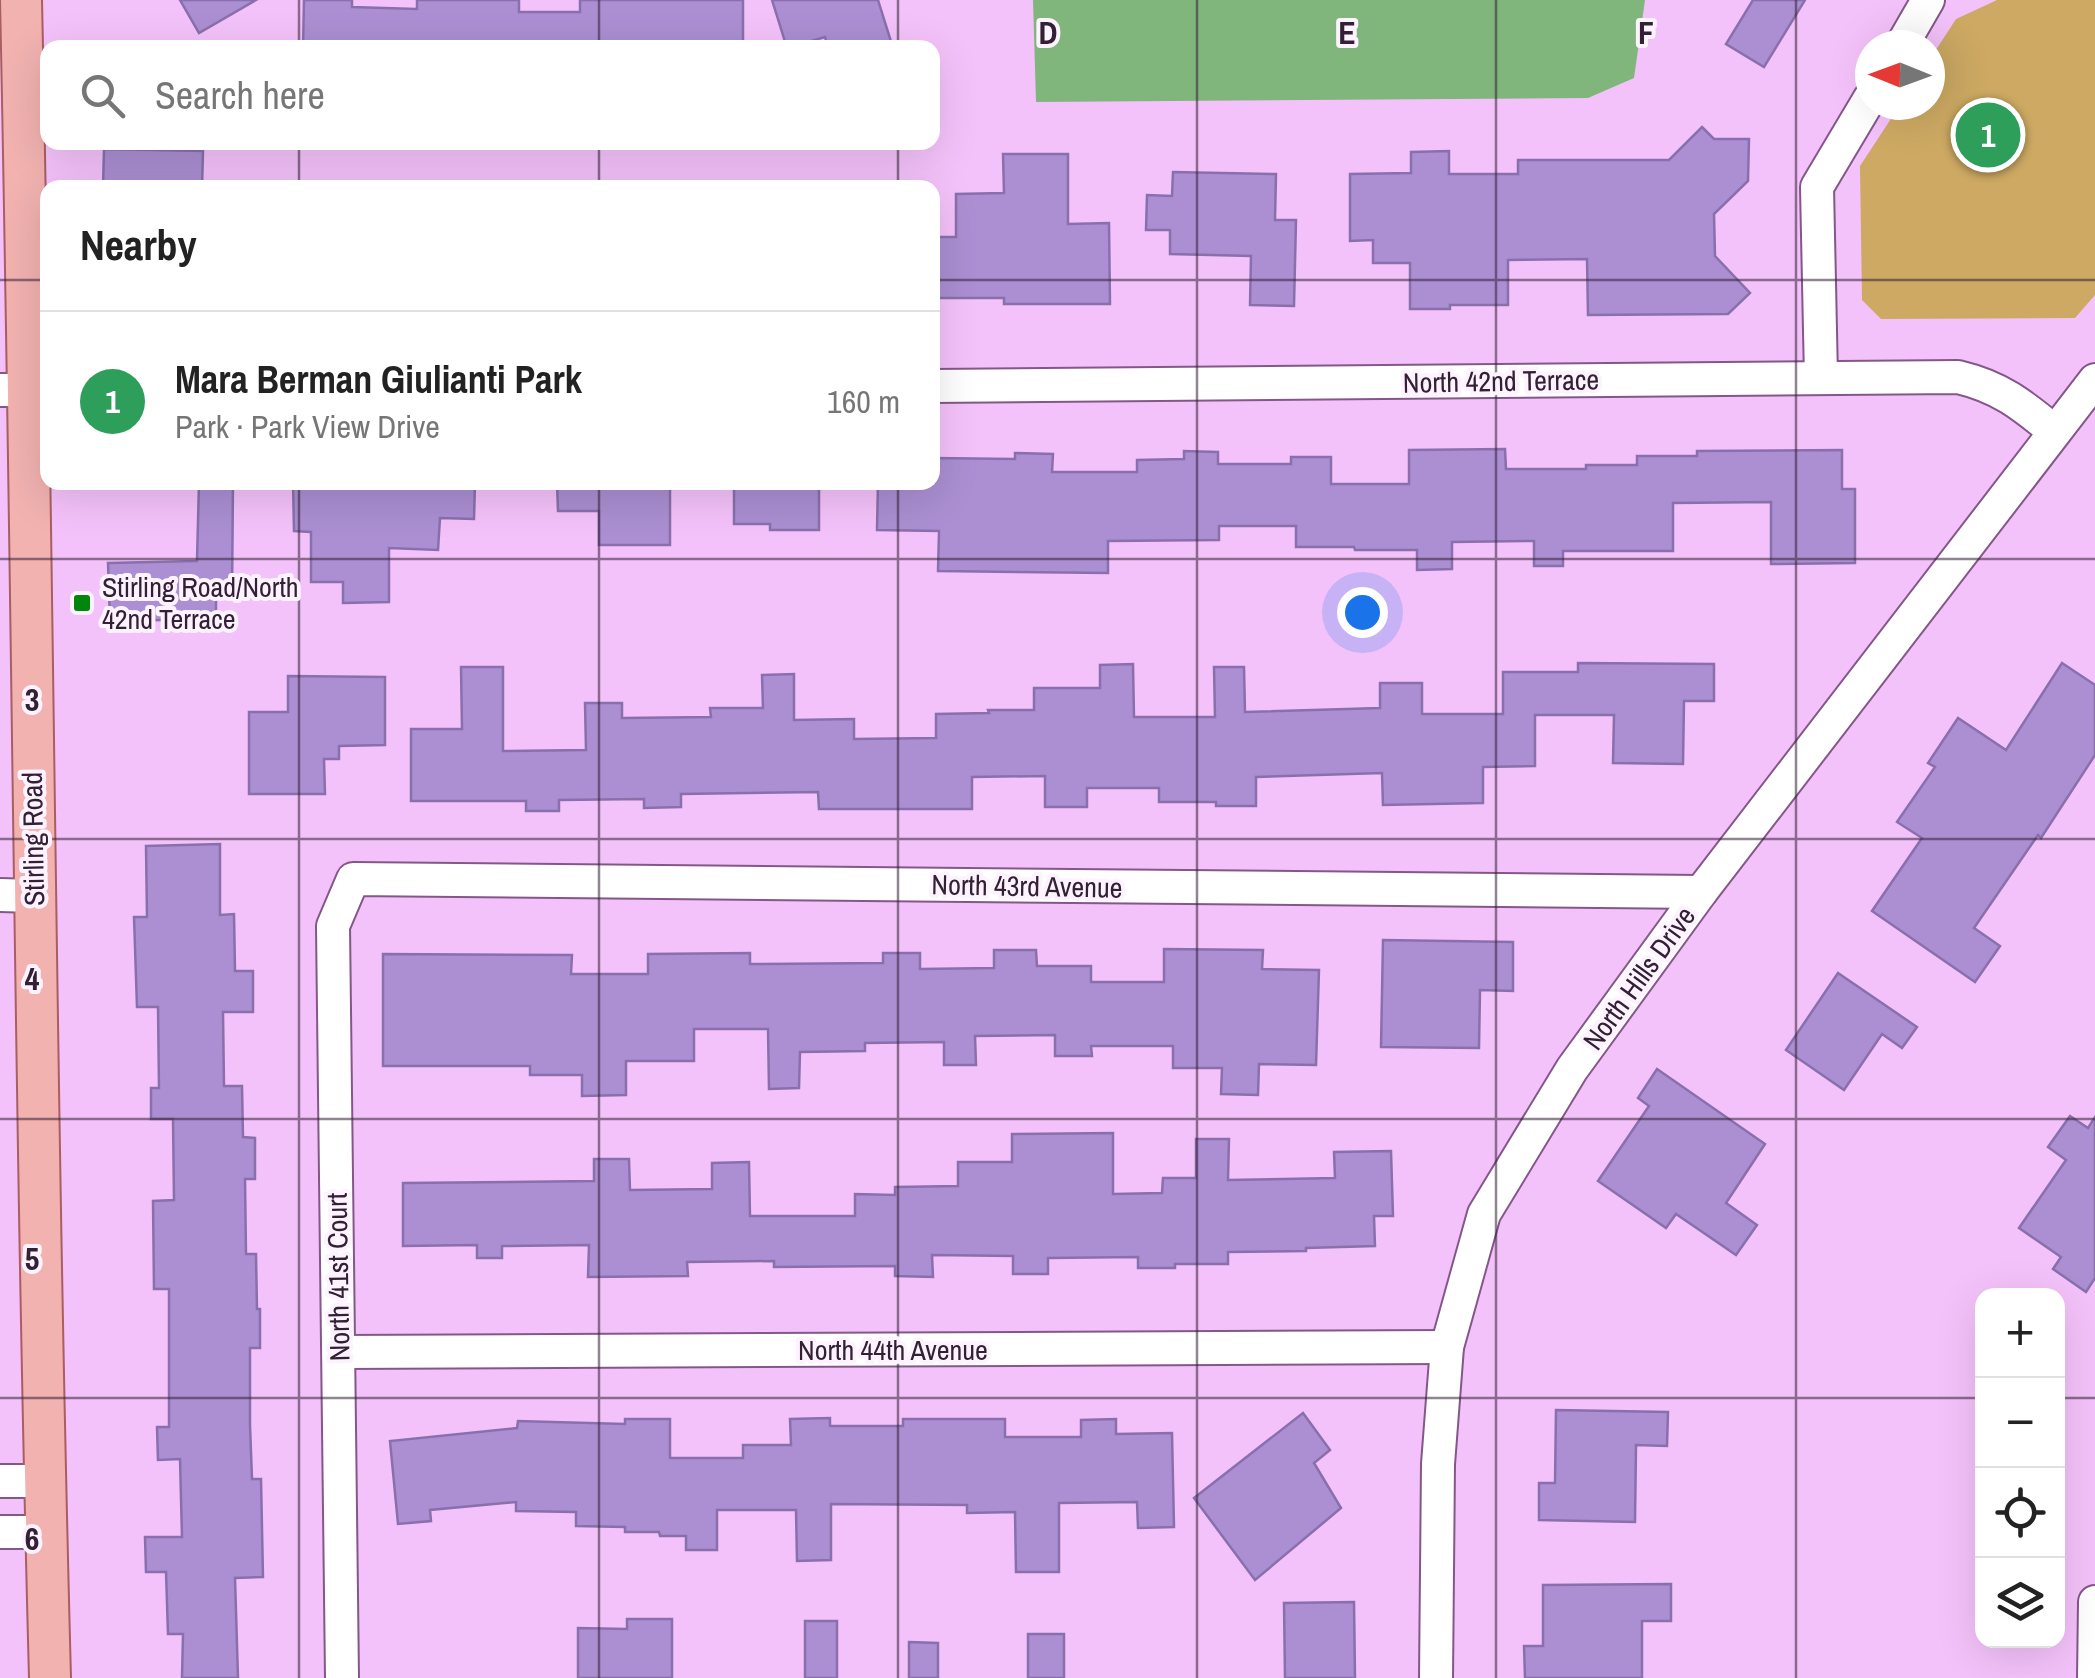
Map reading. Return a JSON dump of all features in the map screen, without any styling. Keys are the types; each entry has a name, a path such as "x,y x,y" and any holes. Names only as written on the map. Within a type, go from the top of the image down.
{"main road":[{"name":"Stirling Road","path":"21,0 26,390 17,895 46,1481 50,1678"}],"street":[{"path":"1911,30 1928,0"},
{"path":"1820,378 1817,187 1857,120"},
{"name":"North 42nd Terrace","path":"940,386 1958,377 1986,384 2020,404 2054,432"},
{"name":"North Hills Drive","path":"1436,1678 1438,1464 1447,1347 1484,1214 1572,1070 1701,892 2095,380"},
{"name":"North 43rd Avenue","path":"353,880 1701,892"},
{"name":"North 41st Court","path":"342,1678 333,926 353,880"},
{"name":"North 44th Avenue","path":"340,1352 1447,1347"},
{"path":"0,1481 46,1481"},
{"path":"0,1532 48,1532"},
{"path":"2094,1678 2095,1602"}],"shaded area":[{"path":"1033,0 1645,0 1634,78 1588,98 1036,102"},
{"path":"1997,0 2095,0 2095,295 2075,318 1881,319 1862,300 1860,166 1890,120 1945,120 1945,36 1956,19"}],"building":[{"path":"180,0 256,0 199,33"},
{"path":"304,0 352,0 352,7 417,9 417,0 519,0 519,12 580,12 580,0 743,0 743,40 303,40"},
{"path":"772,0 878,0 890,40 825,37 784,40"},
{"path":"1753,0 1805,0 1764,67 1726,44"},
{"path":"1702,127 1714,139 1749,139 1748,181 1714,214 1715,256 1750,293 1728,314 1588,315 1587,259 1508,260 1508,305 1410,309 1410,263 1373,263 1373,240 1350,241 1350,174 1411,173 1411,152 1449,151 1449,174 1518,174 1518,160 1669,160"},
{"path":"104,150 203,151 202,180 103,180"},
{"path":"1003,154 1068,154 1068,224 1109,223 1110,304 1004,304 1004,298 940,298 940,237 956,237 956,194 1004,193"},
{"path":"1173,172 1276,174 1275,220 1296,220 1294,306 1250,305 1251,256 1170,254 1170,230 1146,230 1147,195 1172,196"},
{"path":"1505,449 1506,469 1586,469 1586,465 1637,465 1637,456 1697,456 1697,451 1842,450 1842,489 1855,489 1855,563 1771,564 1771,502 1673,503 1673,551 1563,551 1563,566 1534,566 1534,541 1452,542 1452,569 1417,570 1417,550 1296,547 1296,526 1219,526 1219,540 1108,541 1108,573 938,571 939,531 877,530 878,490 940,490 940,458 1015,459 1015,453 1053,454 1052,472 1137,472 1137,460 1184,459 1184,451 1218,452 1218,464 1291,464 1291,457 1331,457 1331,484 1409,484 1409,450"},
{"path":"199,490 233,490 232,595 216,595 216,619 110,621 108,563 197,561"},
{"path":"293,490 475,490 474,519 440,518 438,550 389,548 389,602 343,603 343,582 311,582 311,532 294,531"},
{"path":"557,490 670,490 670,545 599,545 599,511 558,511"},
{"path":"734,490 819,490 819,530 770,530 770,524 734,524"},
{"path":"1578,663 1714,664 1714,701 1684,701 1683,764 1613,763 1614,715 1535,715 1535,766 1483,767 1483,803 1383,805 1382,773 1256,777 1256,806 1159,802 1159,788 1087,788 1087,807 1045,807 1045,776 972,777 972,809 819,809 818,792 681,794 681,807 644,808 644,799 559,800 559,811 526,811 526,801 411,801 411,729 462,729 461,667 503,667 503,751 586,750 585,703 622,703 622,718 711,717 710,708 763,708 762,675 794,674 794,720 854,719 854,739 936,738 936,714 1034,710 1034,688 1100,688 1100,665 1133,664 1134,717 1215,717 1214,667 1244,667 1245,712 1380,708 1380,683 1422,683 1422,714 1503,714 1503,672 1578,672"},
{"path":"2062,663 2095,685 2095,755 2041,838 2038,835 1974,928 2000,946 1975,982 1872,911 1922,838 1897,822 1935,767 1928,763 1958,718 2006,750"},
{"path":"288,676 385,677 385,745 339,746 339,759 324,759 325,794 249,794 249,712 288,712"},
{"path":"220,844 220,915 234,914 235,971 253,971 253,1012 223,1012 224,1086 242,1086 243,1137 255,1138 255,1179 245,1179 246,1254 256,1254 260,1309 260,1348 250,1348 250,1425 252,1479 261,1479 263,1577 235,1578 238,1678 182,1678 183,1634 168,1634 166,1572 146,1572 145,1537 182,1537 180,1459 158,1460 157,1427 169,1427 169,1289 154,1289 153,1201 174,1200 173,1119 151,1119 151,1088 159,1088 158,1007 137,1007 134,917 147,917 146,846"},
{"path":"1383,940 1513,942 1513,991 1480,990 1479,1048 1381,1047"},
{"path":"1164,949 1263,950 1262,969 1319,970 1316,1065 1259,1064 1258,1095 1221,1094 1222,1068 1173,1068 1173,1046 1091,1046 1092,1056 1055,1056 1055,1035 975,1036 976,1065 944,1065 944,1042 865,1043 865,1051 800,1052 799,1088 769,1089 768,1029 694,1029 694,1061 626,1061 626,1095 582,1096 582,1075 530,1075 530,1066 383,1066 383,954 572,955 571,974 648,974 648,954 750,953 750,964 883,963 883,953 920,953 920,969 994,968 994,950 1036,950 1037,966 1091,966 1091,982 1164,982"},
{"path":"1838,973 1917,1027 1902,1048 1882,1034 1844,1090 1786,1050"},
{"path":"1657,1069 1765,1144 1726,1203 1757,1225 1736,1255 1676,1214 1666,1228 1598,1181 1649,1106 1638,1098"},
{"path":"2070,1116 2088,1128 2095,1117 2095,1278 2086,1292 2053,1269 2061,1257 2019,1228 2066,1160 2048,1147"},
{"path":"1113,1133 1113,1194 1162,1193 1163,1178 1196,1178 1196,1139 1229,1139 1228,1180 1335,1178 1334,1152 1391,1151 1393,1216 1374,1216 1375,1246 1228,1252 1228,1264 1175,1264 1175,1268 1138,1268 1138,1257 1048,1258 1048,1274 1013,1274 1013,1256 932,1255 933,1277 895,1276 895,1266 774,1267 774,1261 687,1262 688,1276 588,1277 589,1245 502,1246 502,1258 477,1258 477,1245 403,1246 403,1183 594,1181 594,1159 629,1159 630,1190 712,1189 712,1163 749,1162 750,1216 855,1216 855,1194 895,1195 895,1187 958,1186 958,1162 1012,1162 1012,1134"},
{"path":"1556,1410 1668,1412 1667,1446 1636,1445 1635,1522 1539,1520 1539,1483 1555,1483"},
{"path":"1303,1413 1330,1450 1314,1463 1341,1508 1255,1580 1194,1498"},
{"path":"830,1418 830,1426 903,1426 903,1419 1005,1419 1005,1437 1081,1437 1081,1420 1116,1419 1116,1434 1172,1433 1174,1527 1138,1528 1137,1502 1059,1503 1059,1572 1016,1572 1015,1512 967,1513 967,1505 831,1504 831,1560 797,1561 796,1510 717,1510 717,1550 686,1550 686,1536 625,1532 625,1527 576,1526 576,1512 516,1511 516,1502 430,1510 431,1521 398,1524 390,1441 517,1428 518,1421 625,1424 625,1419 670,1419 670,1458 743,1458 743,1445 791,1445 790,1419"},
{"path":"1671,1584 1671,1621 1642,1621 1642,1678 1525,1678 1524,1646 1543,1646 1543,1585"},
{"path":"1354,1602 1355,1678 1285,1678 1284,1603"},
{"path":"627,1619 672,1619 672,1678 578,1678 578,1628 627,1629"},
{"path":"805,1621 837,1621 837,1678 805,1678"},
{"path":"1028,1634 1064,1634 1064,1678 1028,1678"},
{"path":"909,1642 938,1643 938,1678 909,1678"}],"place":[{"name":"Mara Berman Giulianti Park","path":"1988,135"},
{"name":"Stirling Road/North 42nd Terrace","path":"82,603"}]}
